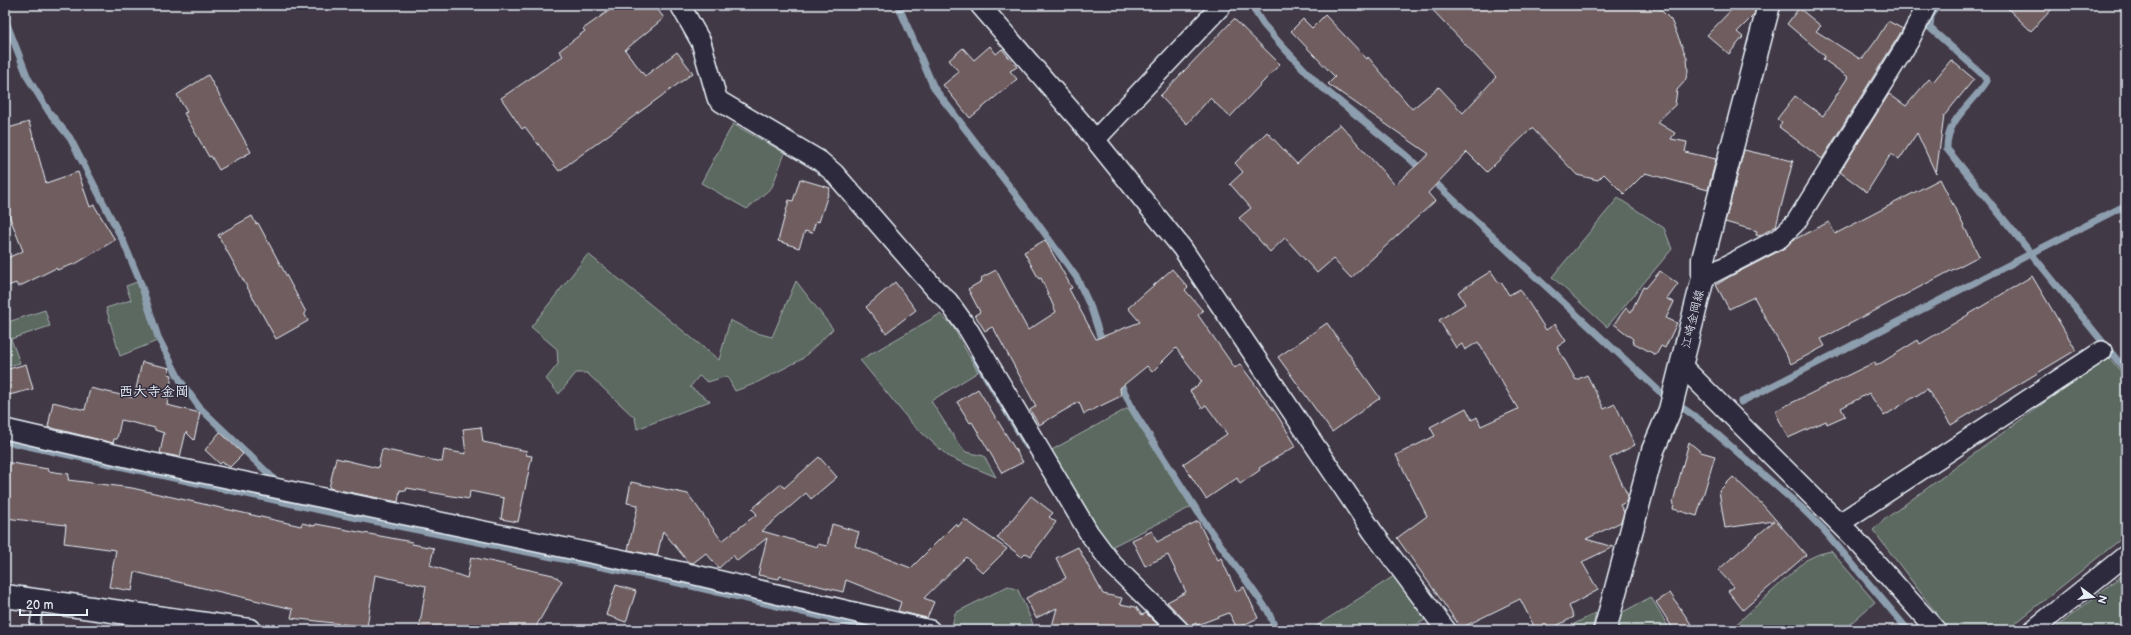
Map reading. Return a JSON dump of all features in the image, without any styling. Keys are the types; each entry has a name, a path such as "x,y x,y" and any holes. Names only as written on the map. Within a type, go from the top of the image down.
{"main road":[{"name":"江崎金岡線","path":"1605,630 1653,450 1670,410 1682,366 1703,278 1703,259 1769,5"},
{"path":"5,596 249,630"}],"street":[{"path":"680,5 701,42 718,98 721,102 820,160 834,173 936,290 948,301 968,329 1089,533 1112,564 1178,630"},
{"path":"980,5 1096,140 1182,248 1373,532 1446,630"},
{"path":"1096,140 1222,5"},
{"path":"1703,278 1780,238 1796,222 1910,42 1927,5"},
{"path":"1840,523 2102,351"},
{"path":"1682,366 1840,523 1936,630"},
{"path":"5,429 159,464 687,573 930,630"},
{"path":"2033,630 2126,555"}],"lane":[{"path":"34,630 39,601"}],"shaded area":[{"path":"733,124 785,153 772,187 747,209 701,183"},
{"path":"1618,198 1664,228 1672,249 1607,327 1552,277"},
{"path":"588,254 719,360 730,320 753,332 772,337 796,281 833,329 802,359 754,384 735,391 727,376 708,382 699,376 690,387 710,401 637,429 635,418 587,373 576,373 559,394 546,379 558,364 557,349 531,327"},
{"path":"137,282 157,341 120,356 106,308 131,300 126,286"},
{"path":"45,310 50,326 11,339 20,363 8,366 5,354 5,323"},
{"path":"940,314 952,325 978,372 931,401 958,443 966,452 984,456 996,477 949,457 913,425 860,360"},
{"path":"2108,356 2126,378 2126,535 2007,630 1949,630 1873,530 1885,519"},
{"path":"1128,408 1191,507 1107,549 1048,452"},
{"path":"1831,551 1875,602 1843,630 1730,630 1806,560 1819,554"},
{"path":"2126,572 2126,630 2053,630"},
{"path":"1394,576 1425,620 1407,630 1310,630"},
{"path":"1008,586 1018,590 1033,624 1021,630 965,630 952,626 955,613"},
{"path":"1651,597 1670,630 1616,630 1621,613"},
{"path":"1596,613 1592,630 1562,630"}],"building":[{"path":"617,5 654,5 664,18 625,50 645,76 677,52 693,73 559,171 525,127 522,129 501,98 563,56 559,51 585,31 583,29"},
{"path":"1428,5 1656,5 1671,20 1687,58 1688,72 1685,81 1677,90 1675,105 1657,122 1675,133 1671,139 1687,142 1685,152 1716,159 1708,190 1645,173 1624,194 1604,174 1598,180 1577,175 1532,128 1487,172 1467,152 1428,193 1435,201 1351,278 1333,259 1317,273 1285,238 1270,252 1239,218 1251,208 1230,184 1243,172 1235,163 1267,132 1297,164 1340,124 1395,185 1429,154 1328,84 1335,77 1291,31 1303,19 1312,28 1325,15 1367,59 1368,57 1412,109 1439,87 1463,113 1496,77"},
{"path":"1736,5 1756,5 1754,15 1737,32 1743,37 1729,54 1707,35"},
{"path":"2004,5 2056,5 2031,31"},
{"path":"1799,8 1821,26 1816,31 1860,59 1861,57 1863,58 1875,42 1888,21 1903,29 1822,159 1779,127 1782,123 1777,119 1795,96 1823,116 1848,77 1823,59 1825,56 1787,24"},
{"path":"1234,19 1280,64 1230,117 1210,98 1187,124 1160,96"},
{"path":"990,46 996,54 1002,49 1017,67 1010,71 1017,79 970,118 943,85 959,72 949,60 963,48 974,60"},
{"path":"1951,60 1974,79 1944,116 1936,174 1917,133 1899,160 1891,154 1867,192 1840,172 1889,94 1906,106 1929,79 1933,82"},
{"path":"208,75 251,152 219,170 211,156 209,157 184,113 187,112 177,95"},
{"path":"29,122 46,183 78,172 90,207 94,205 115,240 77,263 57,270 56,268 18,287 16,283 5,287 5,259 23,251 5,205 5,194 9,193 5,180 5,129"},
{"path":"1744,150 1793,161 1776,226 1759,236 1756,235 1757,231 1725,222"},
{"path":"800,179 830,188 819,222 816,221 812,233 805,231 799,248 778,241 789,200 793,201"},
{"path":"1940,179 1979,256 1821,339 1825,346 1791,364 1754,297 1729,309 1716,285 1785,248 1793,240 1829,222 1835,234"},
{"path":"252,216 256,224 258,223 306,312 304,313 308,321 276,339 218,235"},
{"path":"1045,240 1072,288 1069,289 1096,339 1140,322 1128,308 1172,269 1188,287 1185,290 1203,311 1198,315 1235,368 1240,364 1276,413 1296,446 1259,468 1260,470 1240,484 1237,478 1206,499 1183,464 1227,434 1206,405 1202,408 1190,391 1202,382 1176,348 1152,372 1147,366 1120,388 1121,396 1084,414 1079,402 1039,425 1030,410 1036,406 994,329 992,327 985,331 975,315 980,312 968,289 982,281 981,278 996,270 1028,330 1056,312 1041,278 1039,279 1024,252"},
{"path":"1491,271 1499,283 1501,282 1509,295 1520,289 1546,330 1555,324 1566,341 1557,347 1576,380 1587,375 1604,409 1615,404 1635,445 1610,458 1628,496 1626,502 1620,505 1624,512 1621,522 1586,539 1613,547 1582,562 1598,590 1569,606 1574,617 1548,630 1536,630 1520,599 1461,628 1397,538 1427,516 1396,455 1435,436 1430,427 1466,408 1472,420 1477,417 1481,426 1518,409 1478,342 1465,350 1462,344 1456,348 1439,320 1465,304 1458,292"},
{"path":"1660,271 1678,284 1667,299 1674,302 1666,318 1677,323 1665,348 1661,346 1656,355 1632,342 1633,339 1614,324 1626,308 1631,312 1643,287 1646,288"},
{"path":"2032,276 2076,350 1951,425 1927,389 1884,416 1869,393 1841,408 1845,416 1827,424 1826,421 1788,438 1775,411 1875,362 1876,366 1918,340 1920,344"},
{"path":"895,282 916,310 886,333 866,307"},
{"path":"1327,323 1380,398 1332,432 1278,357"},
{"path":"142,362 170,368 168,374 172,375 167,405 200,413 194,440 186,432 180,457 160,453 164,433 155,430 155,428 121,420 117,439 114,439 113,443 48,427 53,402 85,410 90,388 134,398"},
{"path":"26,364 33,389 5,396 5,370"},
{"path":"978,389 1023,462 1002,473 972,422 970,423 957,402"},
{"path":"481,427 483,442 527,451 526,455 532,456 518,522 501,519 504,498 470,491 469,499 407,488 406,491 400,490 398,502 329,488 336,458 378,468 382,449 442,462 444,450 466,454 463,429"},
{"path":"220,432 243,454 230,467 222,462 220,464 205,450"},
{"path":"1689,442 1701,452 1715,456 1697,516 1673,509 1673,502"},
{"path":"819,457 837,477 811,499 806,493 762,531 817,547 818,544 827,546 832,524 859,532 855,546 911,568 956,523 958,527 964,519 1007,549 983,573 966,557 924,598 934,602 927,618 898,611 901,602 846,580 843,592 780,576 779,579 758,575 767,538 737,561 733,555 719,568 706,553 693,563 688,562 663,531 657,556 628,550 638,505 627,503 631,482 688,494 722,541 757,514 752,509 781,484 784,488"},
{"path":"5,462 69,474 68,480 132,488 301,526 302,523 315,526 316,524 412,542 412,544 434,548 430,565 467,578 471,557 553,575 562,581 534,630 419,630 426,586 375,575 367,627 291,618 293,609 135,572 132,591 109,587 116,550 64,543 66,525 5,518"},
{"path":"1733,477 1762,504 1806,555 1743,610 1728,591 1734,587 1718,570 1774,521 1725,528 1719,491"},
{"path":"1031,496 1053,513 1049,517 1056,522 1031,556 1026,553 1022,557 997,538"},
{"path":"1198,521 1213,552 1218,560 1221,558 1236,591 1244,587 1258,618 1237,628 1229,613 1197,625 1196,623 1190,626 1167,602 1186,592 1168,555 1145,566 1132,540 1152,531 1157,542"},
{"path":"1078,547 1103,594 1122,598 1120,604 1136,607 1142,615 1146,613 1158,625 1158,630 1051,630 1057,608 1036,618 1026,598 1066,578 1056,558"},
{"path":"616,585 636,591 626,622 606,615"},
{"path":"1670,593 1695,630 1674,630 1656,602"}],"waterway":[{"path":"898,5 934,88 1035,220 1077,278 1091,308 1103,345"},
{"path":"1251,5 1263,24 1318,84 1409,158 1659,391 1704,423 1804,510 1823,529 1908,630"},
{"path":"1938,5 1931,16 1930,28 1983,75 1987,81 1956,120 1948,138 1947,149 2126,371"},
{"path":"5,19 28,78 49,112 70,138 124,243 141,284 158,337 180,380 199,407 272,477"},
{"path":"1741,402 2126,205"},
{"path":"974,357 1027,446"},
{"path":"1118,378 1134,412 1207,526 1268,611 1276,630"},
{"path":"5,441 338,514 657,578 879,630"}],"district":[{"name":"西大寺金岡","path":"154,391"}]}
